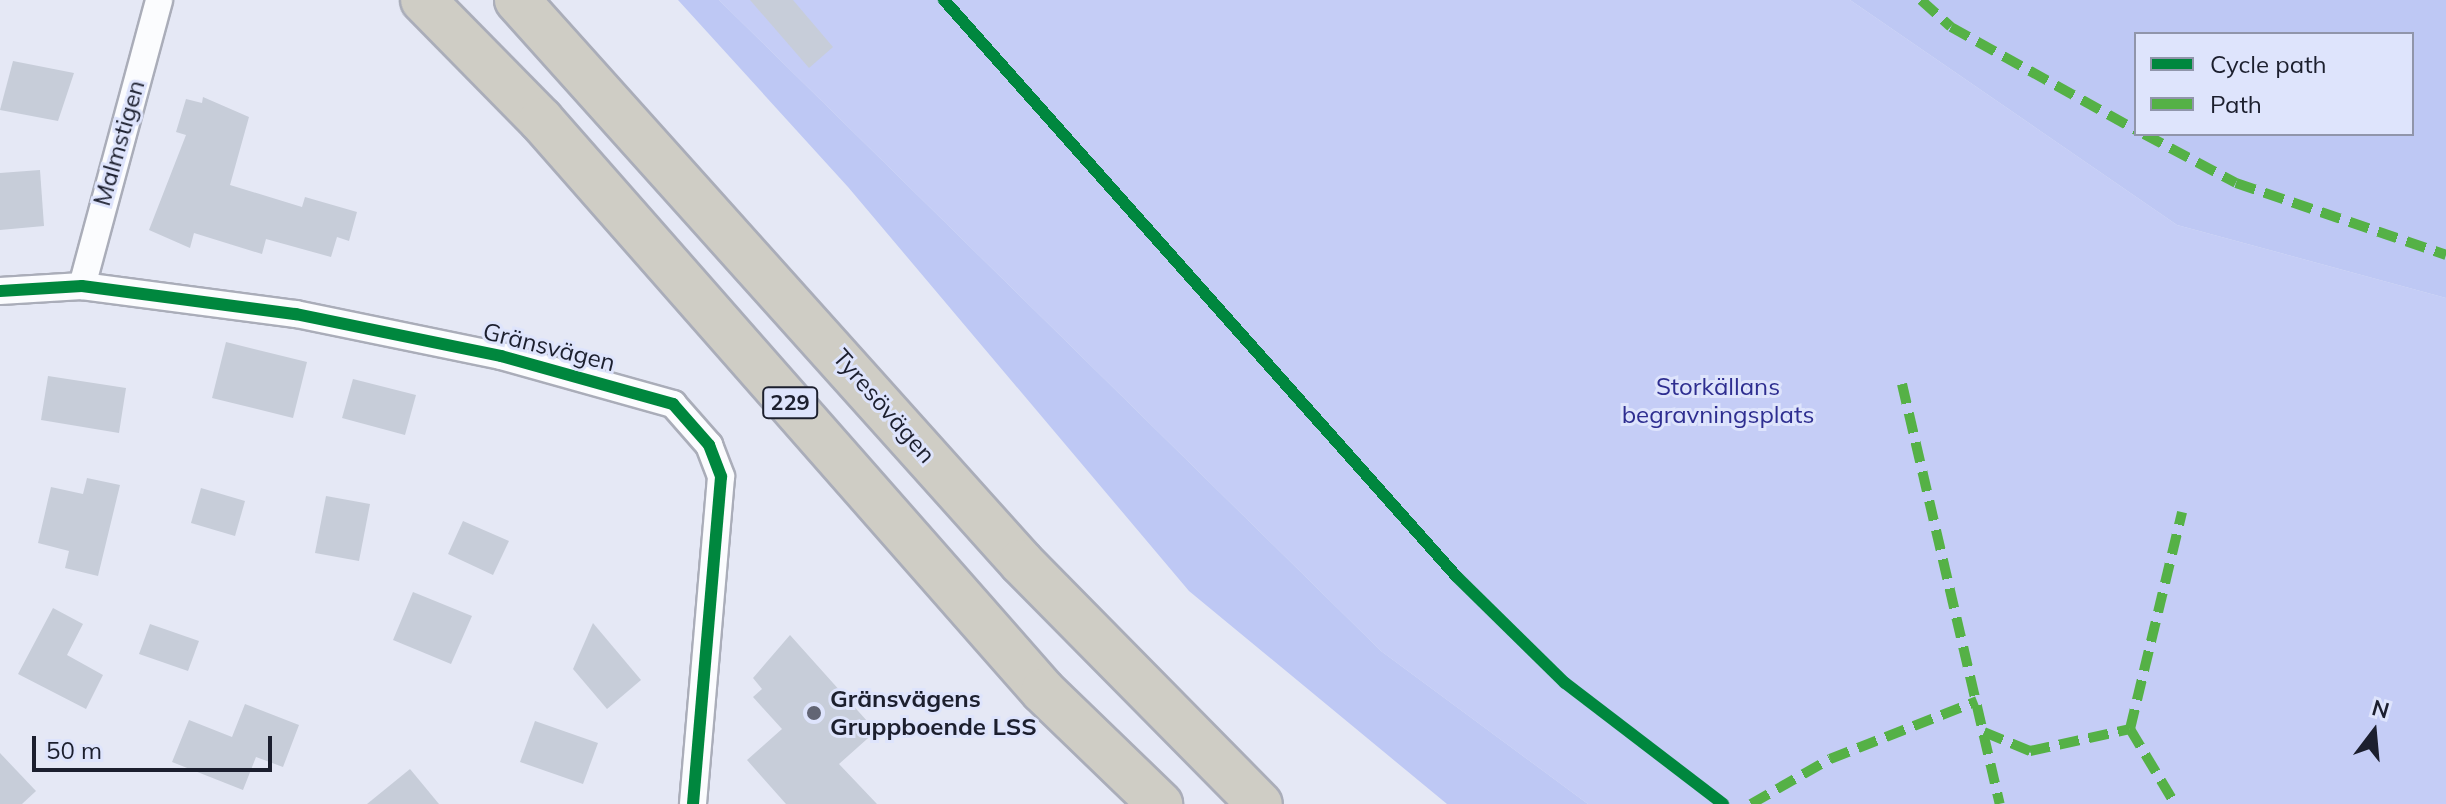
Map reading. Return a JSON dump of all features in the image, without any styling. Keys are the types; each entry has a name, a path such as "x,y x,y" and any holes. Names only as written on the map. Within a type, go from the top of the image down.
{"highway":[{"name":"229","path":"423,0 541,120 1043,691 1160,804"},
{"name":"Tyresövägen","path":"517,0 1021,562 1260,804"}],"street":[{"name":"Malmstigen","path":"82,286 159,0"},
{"name":"Gränsvägen","path":"0,291 82,286 296,314 501,356 673,404 709,445 721,477 693,804"}],"green space":[{"name":"Storkällans begravningsplats","path":"719,0 1850,0 2177,225 2446,298 2446,804 1588,804 1381,651"}],"shaded area":[{"path":"678,0 719,0 1381,651 1588,804 1447,804 1189,591 848,187"},
{"path":"1850,0 2446,0 2446,298 2177,225"}],"building":[{"path":"750,0 793,0 833,47 809,68"},
{"path":"13,61 74,73 58,121 0,110"},
{"path":"203,97 249,117 230,185 302,207 305,197 357,212 349,241 337,237 331,257 266,239 262,254 194,233 190,248 149,230 186,135 176,132 186,99 202,103"},
{"path":"40,170 44,226 0,230 0,173"},
{"path":"226,342 307,362 293,418 212,398"},
{"path":"48,376 126,388 119,433 41,420"},
{"path":"353,379 416,395 405,435 342,418"},
{"path":"87,478 120,485 98,576 65,568 69,551 38,543 51,487 83,494"},
{"path":"201,488 245,501 235,536 191,523"},
{"path":"326,496 370,504 359,561 315,553"},
{"path":"463,521 509,541 493,575 448,554"},
{"path":"413,592 472,616 451,664 393,640"},
{"path":"53,608 83,624 67,655 103,675 86,709 18,674"},
{"path":"593,623 641,680 607,709 573,669"},
{"path":"150,624 199,641 188,671 139,654"},
{"name":"Gränsvägens Gruppboende LSS","path":"790,635 876,731 839,764 877,804 786,804 747,760 782,729 753,697 762,689 753,678"},
{"path":"245,704 299,725 283,767 256,757 243,790 172,762 189,720 232,737"},
{"path":"535,721 598,743 583,784 520,762"},
{"path":"0,753 36,791 22,804 0,804"},
{"path":"410,769 439,804 367,804"}],"marked path":[{"path":"1921,0 1951,27 2134,129"},
{"path":"2148,136 2236,183 2446,255"},
{"path":"1902,384 2000,804"},
{"path":"2130,729 2182,512"},
{"path":"1751,804 1830,759 1977,701"},
{"path":"1984,732 2030,751 2130,729 2175,804"}],"cycle path":[{"path":"944,0 1457,577 1565,683 1723,804"},
{"path":"0,291 82,286 296,314 501,356 673,404 709,445 721,477 693,804"}],"place":[{"name":"Gränsvägens Gruppboende LSS","path":"814,713"}]}
